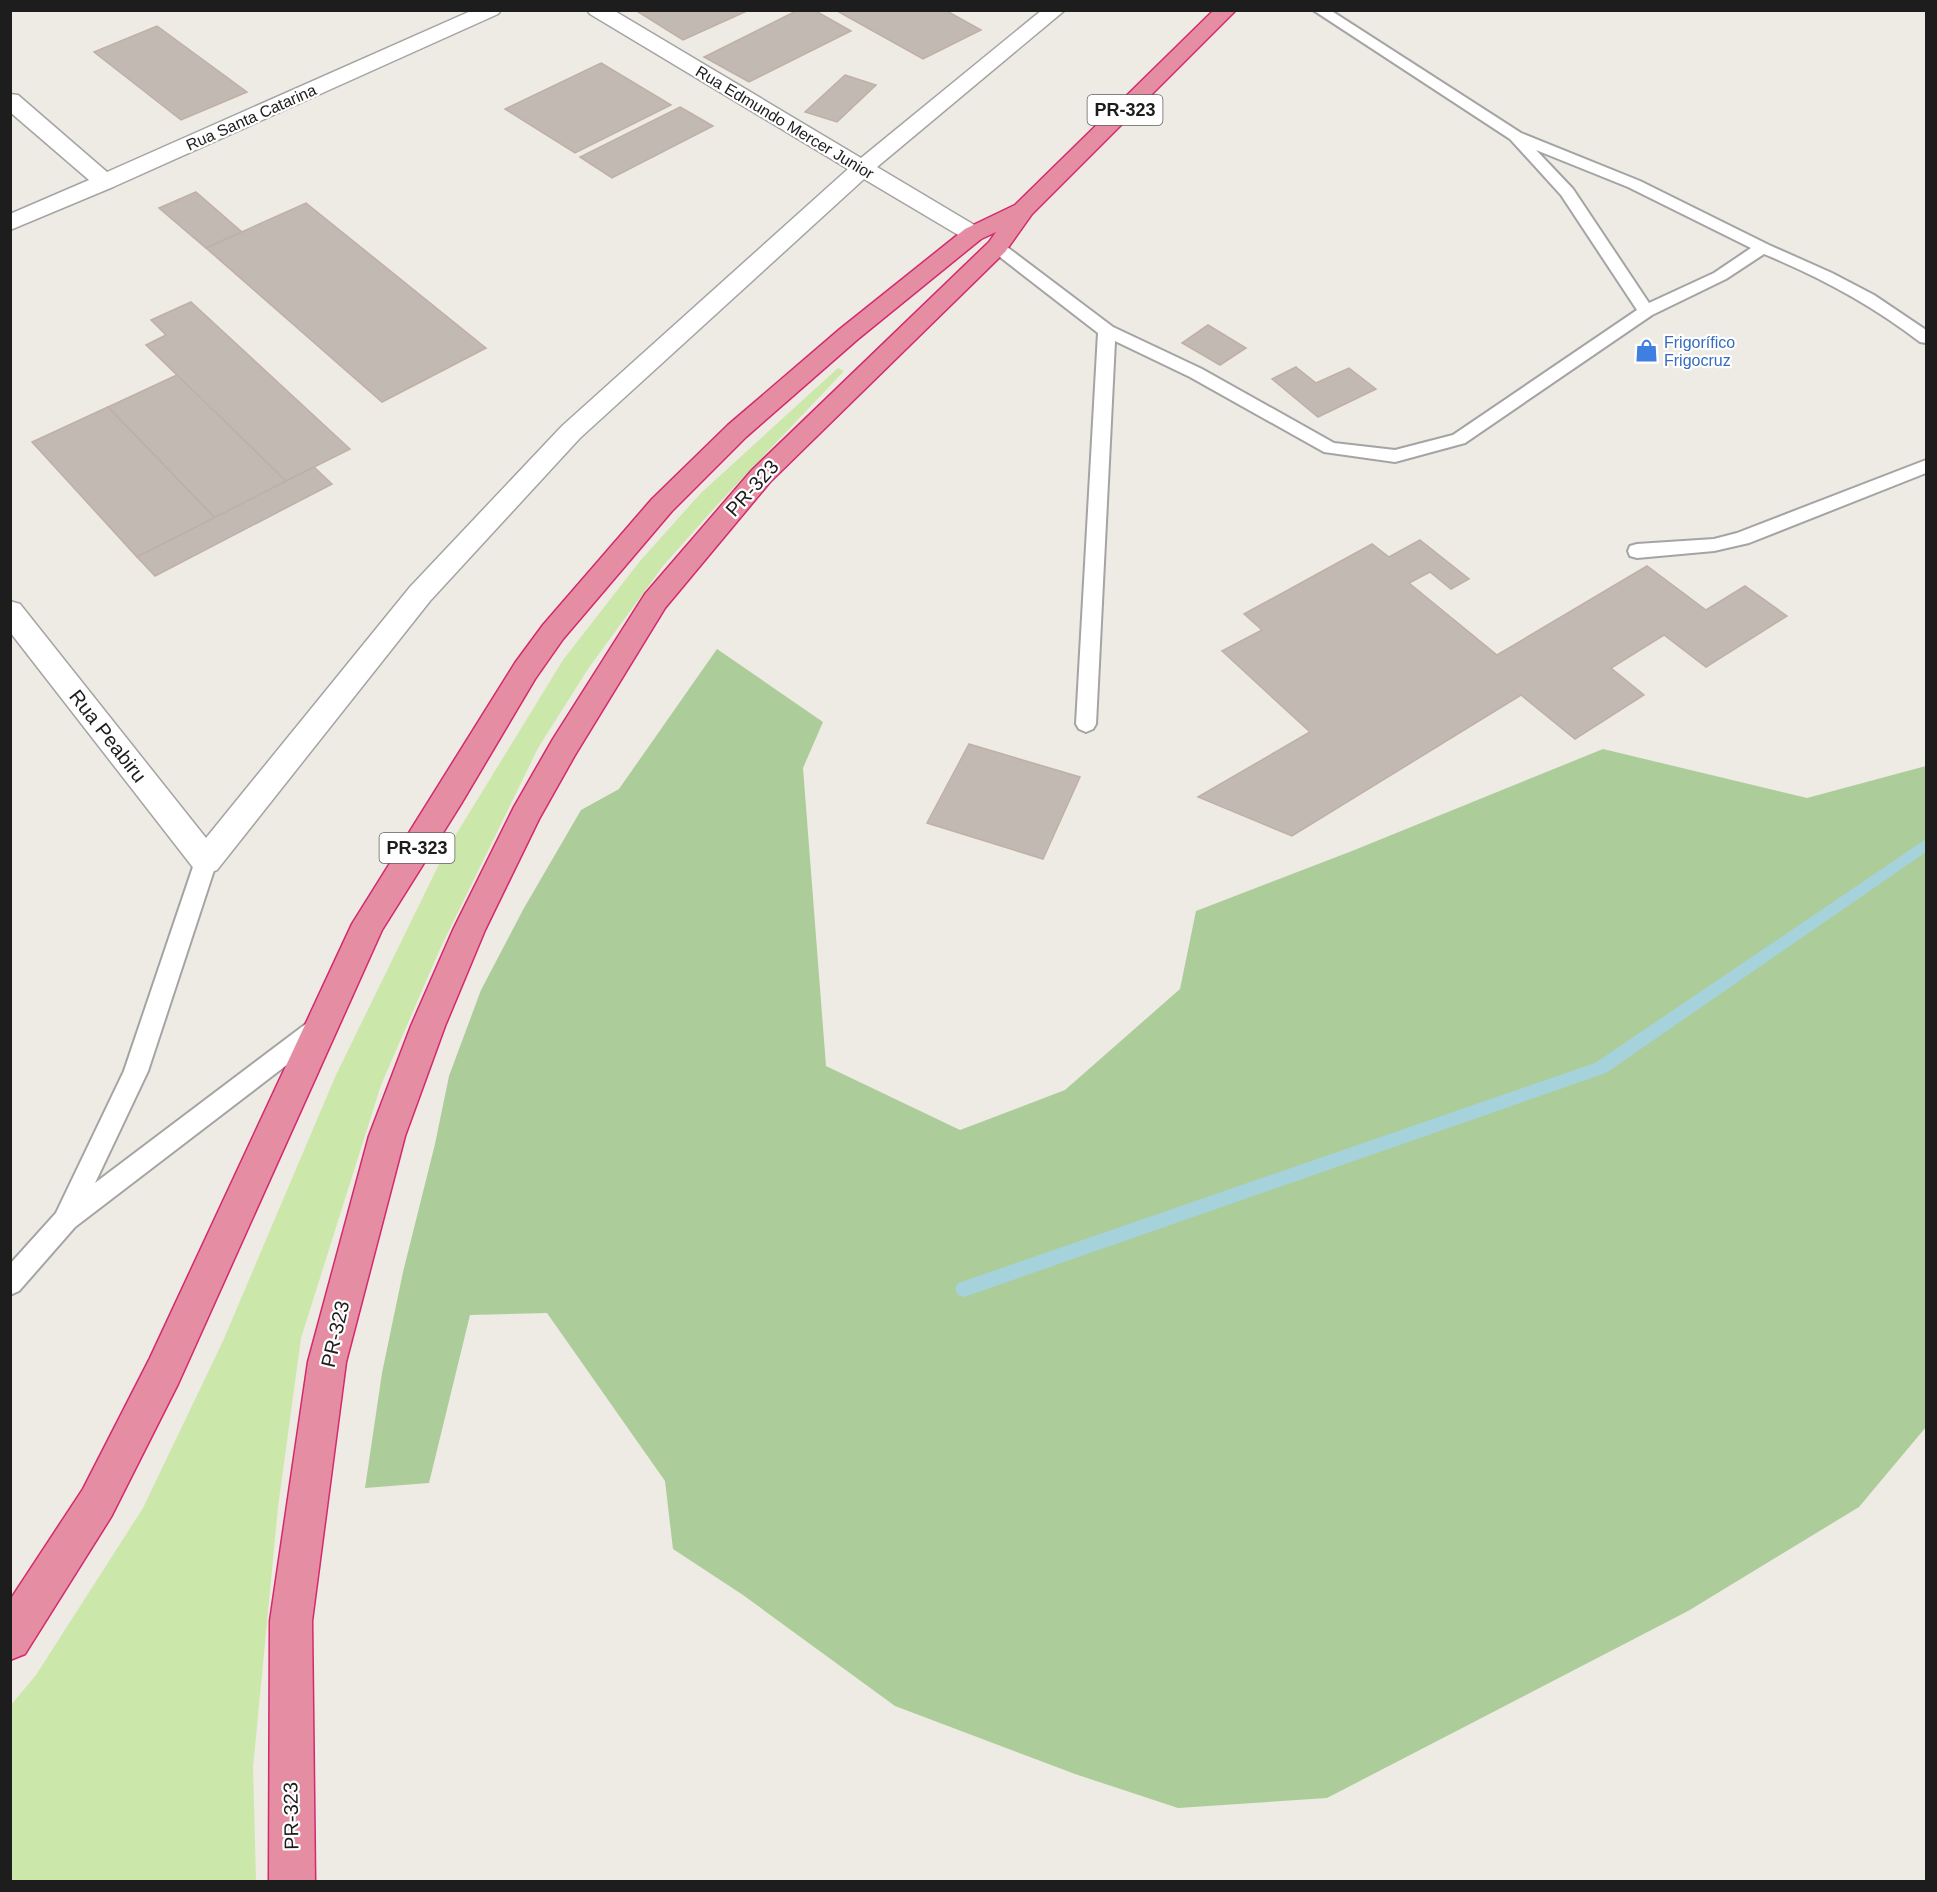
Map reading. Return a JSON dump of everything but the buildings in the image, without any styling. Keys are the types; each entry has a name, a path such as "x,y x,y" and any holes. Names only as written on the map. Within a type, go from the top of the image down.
{"highway":[{"name":"PR-323","path":"10,1639 102,1493 164,1371 368,924 450,796 525,671 553,632 662,505 737,431 849,334 985,241 1023,210 1226,10"},
{"name":"PR-323","path":"292,1881 291,1621 327,1362 387,1136 446,983 469,930 525,816 564,747 655,601 761,476 985,241"}],"street":[{"name":"Rua Santa Catarina","path":"10,223 491,10"},
{"name":"Rua Edmundo Mercer Junior","path":"597,10 985,241"},
{"path":"206,861 420,594 571,432 863,168 1055,10"},
{"path":"10,100 105,182"},
{"name":"Rua Peabiru","path":"10,611 22,650 206,861"}],"lane":[{"path":"1320,10 1515,136 1634,184 1763,248 1798,262 1834,280 1912,327 1926,338"},
{"path":"1515,136 1567,192 1646,310"},
{"path":"985,241 1107,331 1178,364 1330,448 1395,456 1459,439 1646,310 1720,276 1763,248"},
{"path":"1086,724 1107,331"},
{"path":"1637,551 1714,545 1742,538 1926,466"},
{"path":"65,1221 136,1071 206,861"},
{"path":"10,1283 65,1221 320,1026"}],"green space":[{"path":"838,368 844,371 719,503 663,566 588,669 538,748 440,949 381,1085 301,1338 278,1507 253,1768 256,1881 11,1881 11,1705 36,1675 143,1508 223,1341 336,1075 444,854 563,660 640,561 701,493"},
{"path":"717,649 823,722 803,768 826,1066 960,1130 1065,1090 1180,989 1196,911 1352,851 1603,749 1807,798 1926,766 1926,1427 1859,1507 1688,1611 1327,1798 1178,1808 1075,1774 895,1706 743,1595 673,1549 665,1481 547,1313 470,1315 429,1483 365,1488 382,1373 403,1272 435,1144 449,1076 481,990 524,908 581,810 619,789"}],"waterway":[{"path":"964,1289 1600,1068 1926,845"}],"place":[{"name":"Frigorífico Frigocruz","path":"1646,351"}]}
